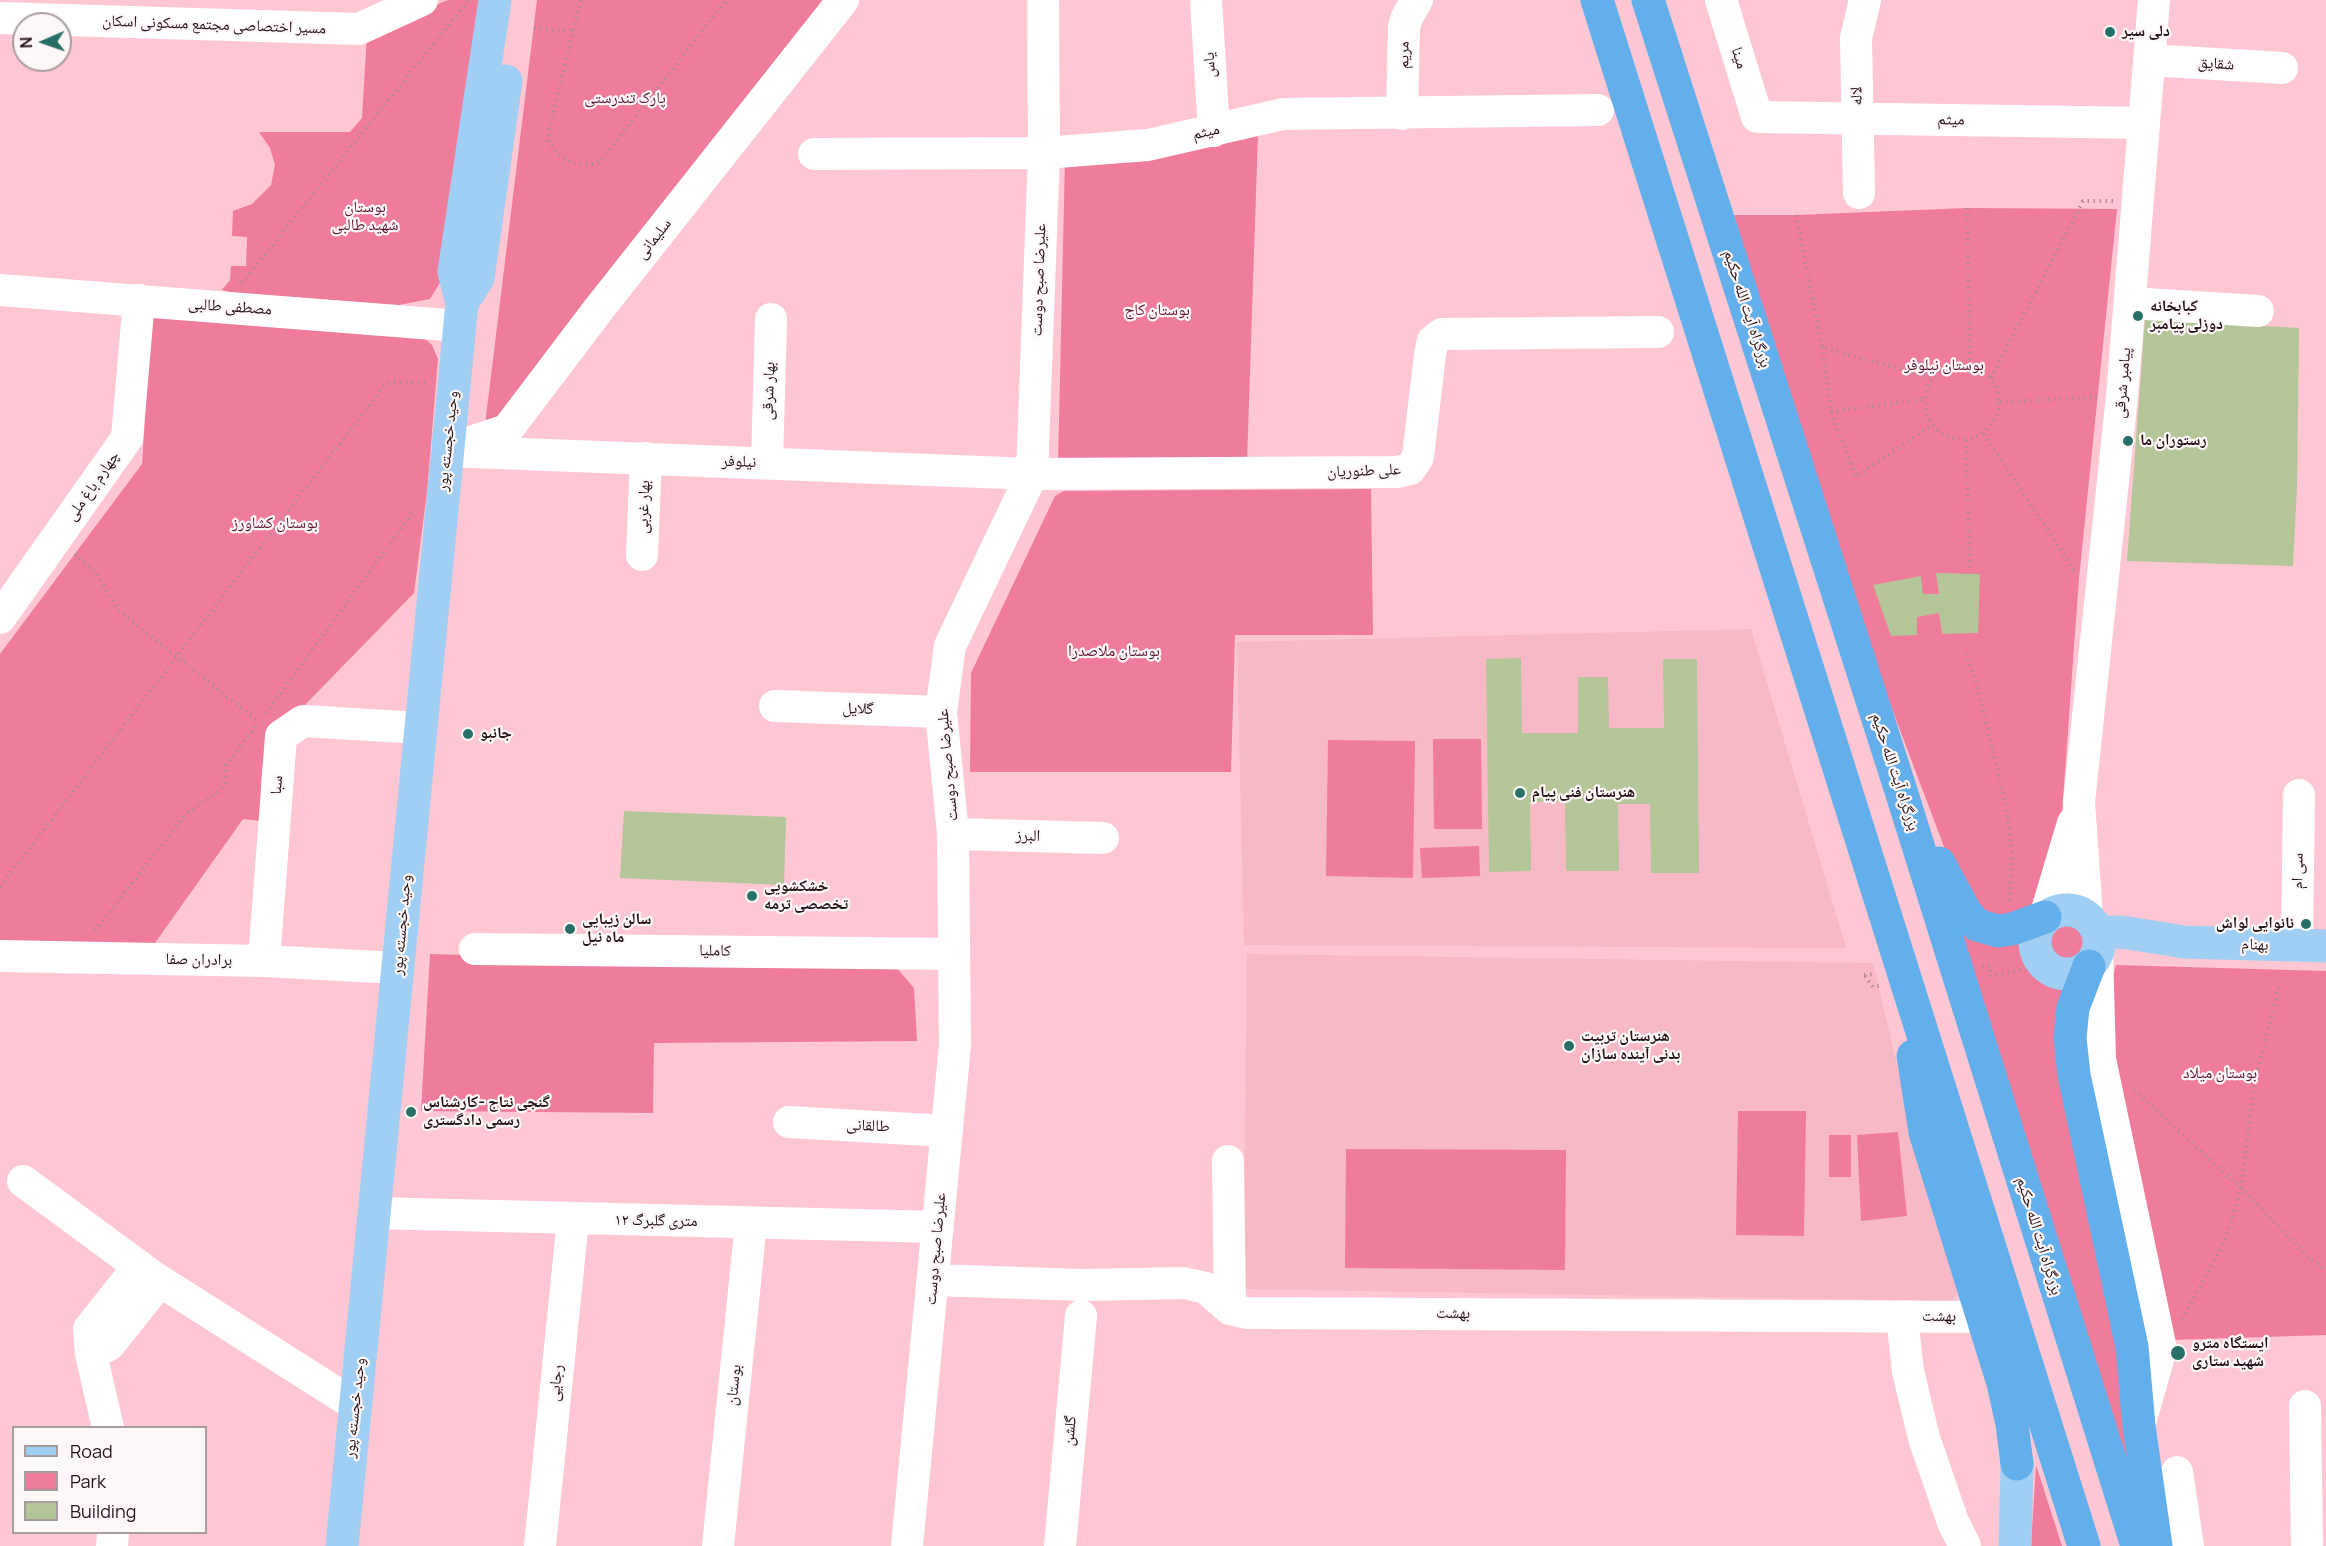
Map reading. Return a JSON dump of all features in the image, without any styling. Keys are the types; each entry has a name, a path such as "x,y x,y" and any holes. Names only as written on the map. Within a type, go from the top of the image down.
{"highway":[{"path":"1597,0 2084,1546"},
{"name":"بزرگراه آیت الله حکیم","path":"1648,0 1901,791 2137,1546"},
{"path":"1901,791 1966,914 1977,925 1998,931 2012,929 2045,917"},
{"path":"1894,942 1925,1132 2003,1383 2018,1464"},
{"path":"2093,942 2073,1008 2070,1038 2074,1075 2132,1347 2139,1426 2157,1546"}],"main road":[{"name":"وحید خجسته پور","path":"342,1546 460,315 454,272 495,0"},
{"name":"وحید خجسته پور","path":"460,315 478,279 517,0"},
{"path":"2066,909 2077,911 2093,942 2072,974 2063,974 2054,972 2040,960 2034,942 2039,924 2045,917 2066,909"},
{"name":"بهنام","path":"2093,942 2126,953 2184,942 2312,946"},
{"path":"2015,1546 2018,1464"}],"street":[{"name":"مسیر اختصاصی مجتمع مسکونی اسکان","path":"0,18 359,30 422,0"},
{"name":"سلیمانی","path":"447,451 507,430 843,0"},
{"name":"علیرضا صبح دوست","path":"907,1546 955,1045 954,834 941,712 950,646 1032,474 1044,153 1043,0"},
{"name":"یاس","path":"1206,0 1214,130"},
{"name":"مریم","path":"1402,114 1404,27 1417,0"},
{"name":"مینا","path":"1721,0 1757,117"},
{"name":"لاله","path":"1859,193 1856,38 1865,0"},
{"name":"پیامبر شرقی","path":"2045,917 2079,802 2122,396 2154,0"},
{"name":"شقایق","path":"2149,60 2282,68"},
{"name":"میثم","path":"814,154 1044,153 1148,145 1283,114 1598,110"},
{"name":"میثم","path":"1757,117 2144,123"},
{"name":"مصطفی طالبی","path":"0,290 139,300 460,315"},
{"name":"چهارم باغ ملی","path":"0,618 127,438 139,300"},
{"path":"2130,303 2258,311"},
{"name":"بهار شرقی","path":"768,464 771,319"},
{"name":"علی طنوریان","path":"1032,474 1397,472 1410,469 1418,457 1430,354 1433,341 1442,334 1658,332"},
{"name":"نیلوفر","path":"447,451 1032,474"},
{"name":"بهار غربی","path":"642,555 646,458"},
{"name":"گلایل","path":"775,706 941,712"},
{"name":"سبا","path":"264,961 281,736 303,721 403,727"},
{"name":"سی ام","path":"2299,795 2312,946"},
{"name":"پیامبر شرقی","path":"2079,802 2093,942 2100,1059 2161,1349"},
{"name":"البرز","path":"954,834 1103,838"},
{"name":"کاملیا","path":"475,949 954,954"},
{"name":"برادران صفا","path":"0,956 264,961 398,968"},
{"name":"طالقانی","path":"789,1122 947,1131"},
{"path":"1228,1161 1230,1309"},
{"path":"23,1181 150,1273 355,1406"},
{"name":"۱۲ متری گلبرگ","path":"374,1214 938,1227"},
{"name":"رجایی","path":"540,1546 573,1219"},
{"name":"بوستان","path":"718,1546 751,1223"},
{"path":"108,1426 91,1354 108,1345 150,1273"},
{"path":"933,1280 1083,1285 1184,1283 1206,1288 1230,1309"},
{"name":"بهشت","path":"1230,1309 1247,1313 1982,1317"},
{"name":"گلشن","path":"1059,1546 1082,1316"},
{"path":"1902,1317 1908,1371 1924,1438 1953,1522 1965,1546"},
{"path":"2139,1426 2161,1349"},
{"path":"2305,1406 2316,1472 2307,1546"},
{"path":"2176,1472 2187,1546"}],"path":[{"path":"242,284 468,0"},
{"path":"581,0 548,141 558,154 572,164 589,165 600,162 726,0"},
{"path":"534,28 573,31"},
{"path":"1990,378 2083,201"},
{"path":"1967,208 1970,365"},
{"path":"1796,215 1822,347 1831,412 1856,477 1932,425"},
{"path":"1822,347 1933,378"},
{"path":"1970,365 1981,370 1990,378 1996,385 2000,402 1998,415 1984,434 1966,440 1953,439 1942,434 1932,425 1925,408 1925,399 1933,378 1950,367 1970,365"},
{"path":"0,887 383,387 391,382 436,383"},
{"path":"2000,402 2122,396"},
{"path":"1831,412 1925,399"},
{"path":"1984,434 2079,578"},
{"path":"1966,440 1970,567"},
{"path":"57,537 97,574 118,610 259,723"},
{"path":"1966,653 1978,689 2008,816 2012,854 2009,904"},
{"path":"1990,966 1990,976 2026,969"},
{"path":"1864,975 1873,987"},
{"path":"2161,1349 2187,1313 2225,1240 2241,1188 2255,1080 2280,984"},
{"path":"2100,1059 2241,1188 2310,1259 2326,1269"}],"shaded area":[{"name":"هنرستان فنی پیام","path":"1751,629 1846,948 1244,945 1237,642"},
{"name":"هنرستان تربیت بدنی آینده سازان","path":"1247,954 1873,963 1912,1129 1958,1291 1952,1301 1243,1289"}],"green space":[{"name":"بوستان شهید طالبی","path":"448,0 484,0 446,273 430,299 399,305 234,293 222,290 230,280 231,266 246,266 247,237 232,236 233,211 252,204 271,185 275,165 270,148 259,132 350,132 362,118 367,33"},
{"name":"پارک تندرستی","path":"537,0 823,0 511,411 485,425"},
{"name":"بوستان کاج","path":"1258,133 1247,462 1058,464 1065,159"},
{"name":"بوستان نیلوفر","path":"1967,208 2117,209 2079,578 2061,827 2041,899 2017,920 1964,905 1858,619 1734,215 1796,215"},
{"name":"بوستان کشاورز","path":"152,311 422,336 432,345 438,359 427,492 414,593 302,708 272,725 262,769 260,821 243,819 150,950 0,946 0,654 142,464"},
{"name":"بوستان ملاصدرا","path":"1371,489 1373,635 1235,635 1231,772 970,772 971,673 1055,496 1064,491"},
{"path":"1433,739 1481,739 1482,829 1434,829"},
{"path":"1328,740 1415,741 1413,878 1326,876"},
{"path":"1479,846 1480,876 1422,878 1420,848"},
{"path":"1952,915 2029,928 2027,942 2030,957 2046,977 2055,982 2077,982 2120,1353 2149,1545"},
{"path":"2075,915 2095,939 2071,970 2055,967 2043,955 2041,947 2042,932 2060,916"},
{"path":"430,954 896,967 914,988 917,1041 654,1043 653,1113 421,1111"},
{"name":"بوستان میلاد","path":"2116,965 2326,971 2326,1335 2171,1340 2118,1107 2106,1001"},
{"path":"1738,1111 1806,1111 1804,1236 1736,1235"},
{"path":"1898,1132 1907,1216 1861,1221 1857,1135"},
{"path":"1829,1135 1851,1135 1851,1177 1829,1177"},
{"path":"1346,1149 1566,1150 1565,1270 1345,1268"},
{"path":"2036,1465 2062,1546 2031,1546"}],"building":[{"path":"2145,319 2299,328 2297,487 2293,566 2127,561"},
{"path":"1936,573 1980,574 1978,633 1942,634 1939,613 1917,617 1917,635 1891,636 1873,585 1921,576 1923,594 1939,594"},
{"path":"1521,658 1522,733 1578,733 1578,677 1608,677 1609,728 1664,728 1663,659 1697,659 1699,873 1651,873 1650,804 1618,804 1619,871 1566,871 1565,802 1530,802 1531,871 1489,872 1486,659"},
{"path":"624,811 786,817 784,885 620,878"}],"place":[{"name":"دلی سیر","path":"2110,32"},
{"name":"کبابخانه دوزلی پیامبر","path":"2138,316"},
{"name":"رستوران ما","path":"2128,441"},
{"name":"جانبو","path":"468,734"},
{"name":"هنرستان فنی پیام","path":"1520,793"},
{"name":"خشکشویی تخصصی ترمه","path":"752,896"},
{"name":"نانوایی لواش","path":"2306,924"},
{"name":"سالن زیبایی ماه نیل","path":"570,929"},
{"name":"هنرستان تربیت بدنی آینده سازان","path":"1569,1046"},
{"name":"گنجی نتاج -کارشناس رسمی دادگستری","path":"411,1112"},
{"name":"ایستگاه مترو شهید ستاری","path":"2178,1353"}]}
